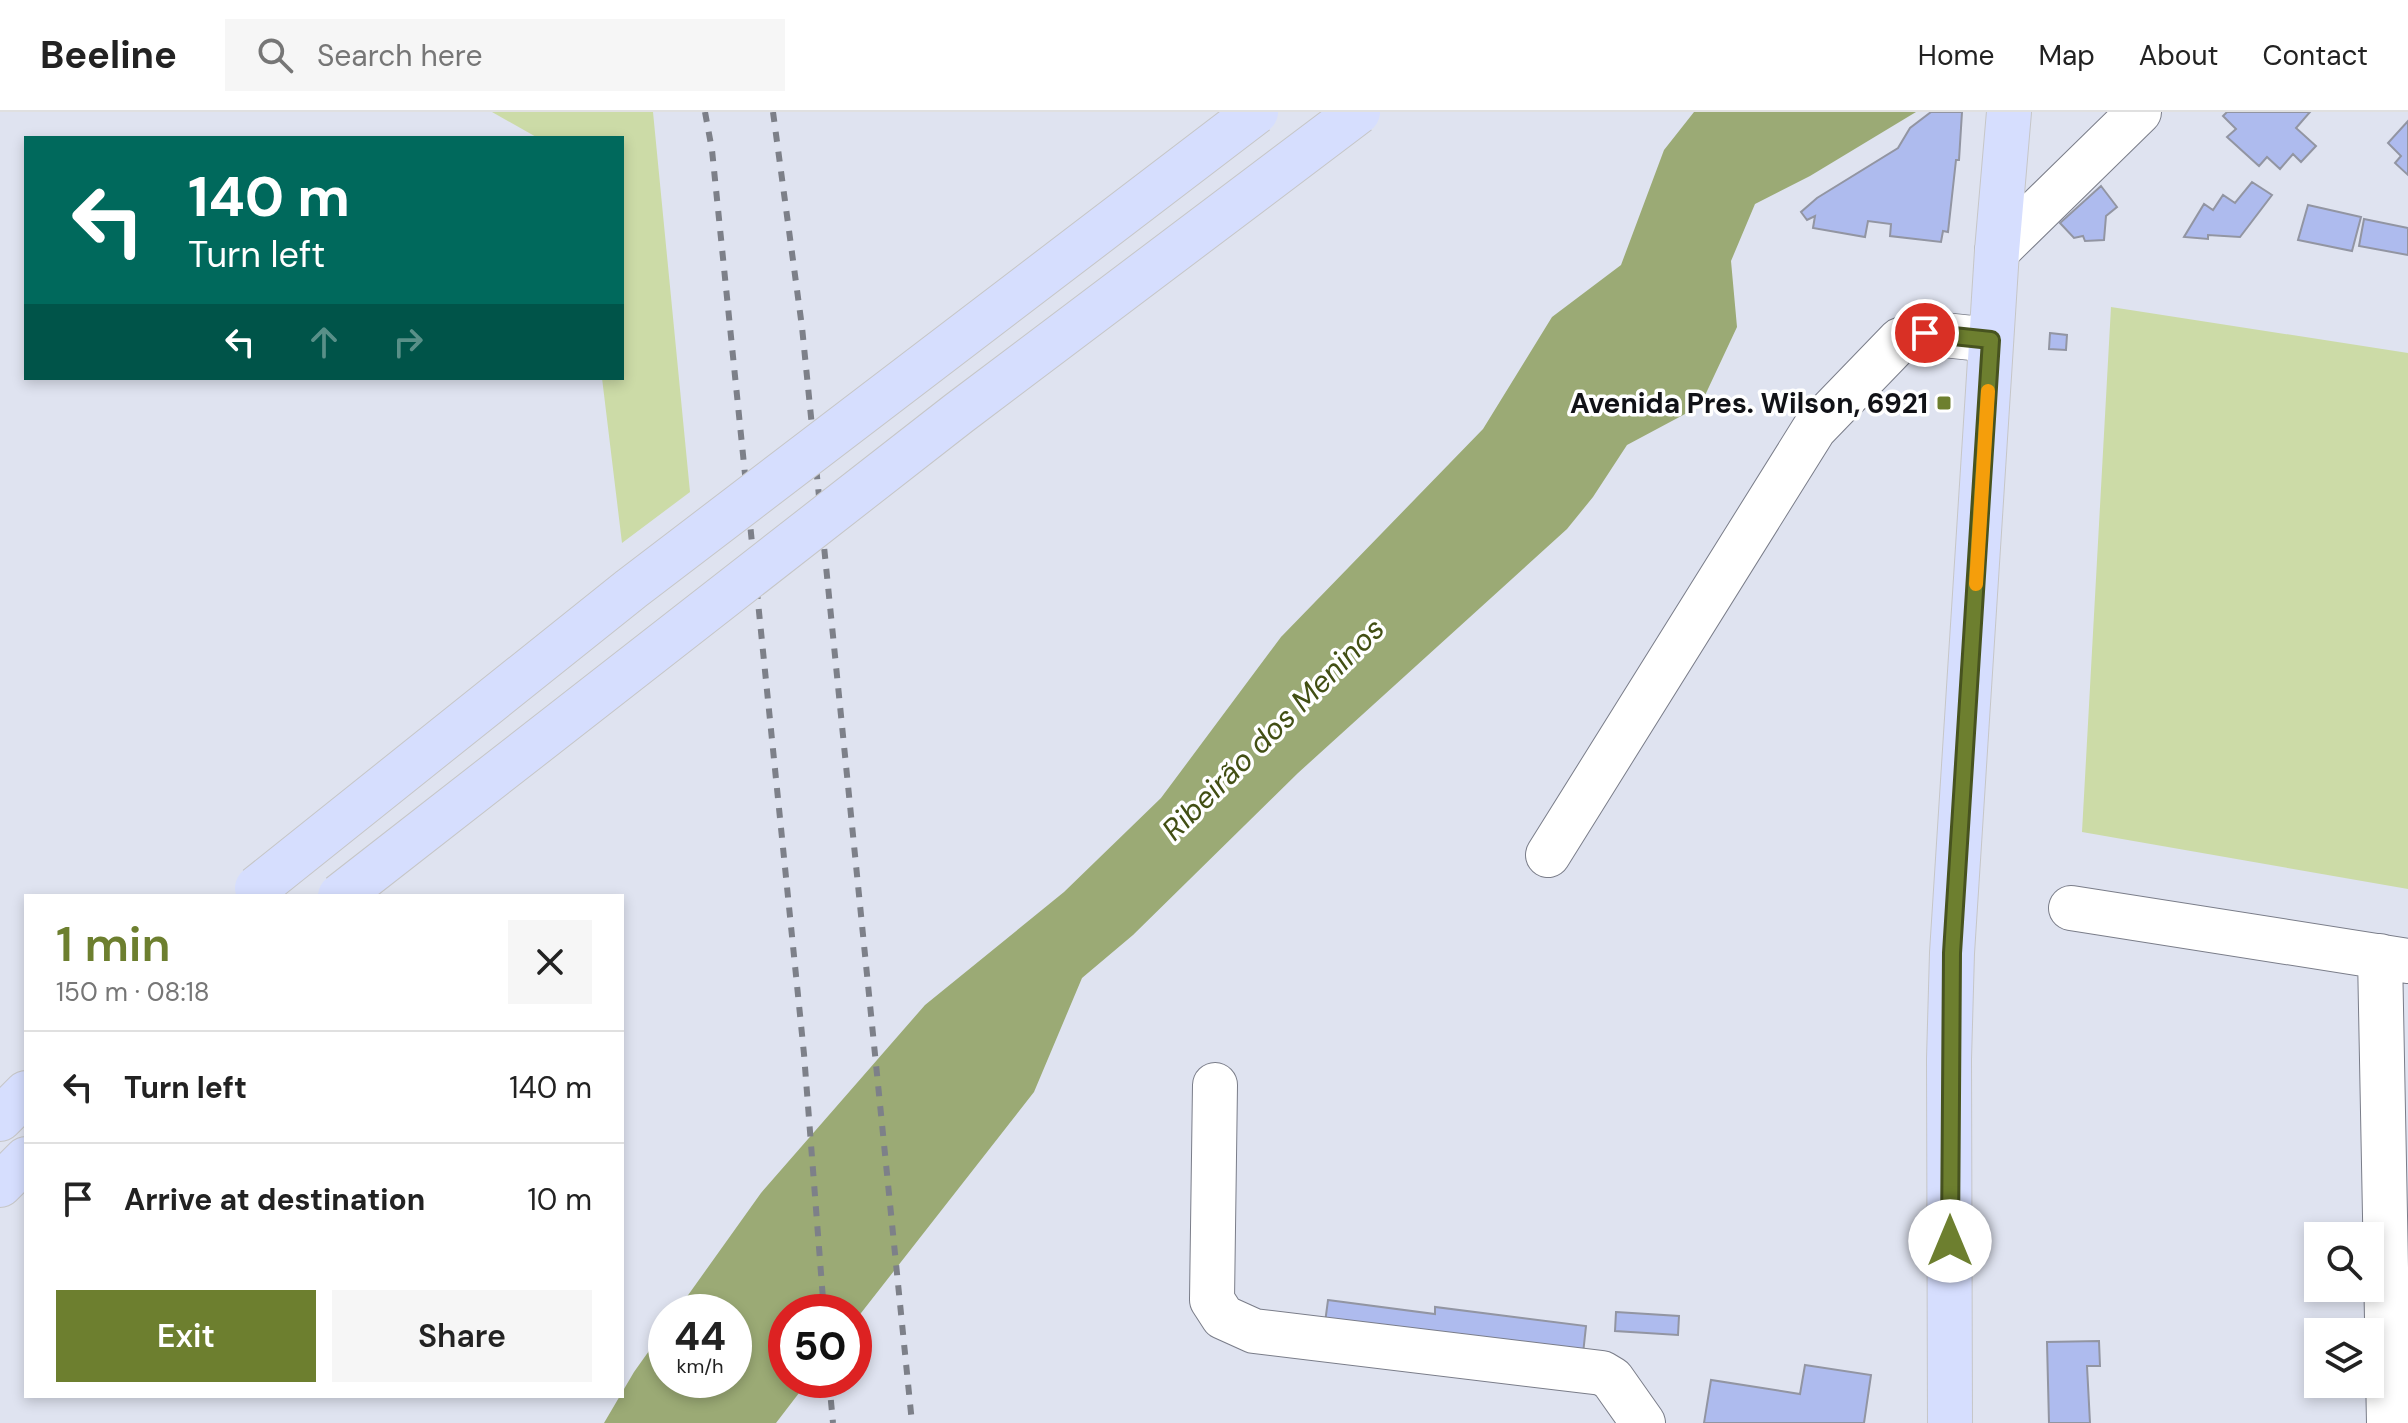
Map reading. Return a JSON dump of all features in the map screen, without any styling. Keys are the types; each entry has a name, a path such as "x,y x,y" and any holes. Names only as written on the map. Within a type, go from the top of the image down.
{"main road":[{"path":"253,892 631,589 1256,112"},
{"path":"343,894 959,413 1358,112"},
{"path":"1950,1423 1949,1059 1952,953 1997,251 2009,112"},
{"path":"0,1119 24,1095"},
{"path":"0,1185 24,1161"}],"street":[{"path":"1997,251 2139,112"},
{"path":"1548,855 1814,429 1900,340 1925,333 1991,340"},
{"path":"2071,908 2394,959 2389,1423"},
{"path":"1215,1085 1212,1300 1223,1317 1254,1331 1602,1373 1612,1379 1643,1423"}],"shaded area":[{"path":"492,112 653,112 690,492 622,543 602,380 624,380 624,136 534,136"},
{"path":"2111,307 2408,353 2408,889 2082,832"}],"water":[{"name":"Ribeirão dos Meninos","path":"1694,112 1916,112 1810,176 1755,204 1731,261 1737,327 1700,406 1627,445 1593,497 1567,529 1298,773 1133,935 1082,978 1034,1092 872,1299 872,1294 768,1294 768,1398 795,1398 776,1423 604,1423 619,1398 624,1398 624,1389 648,1352 648,1398 752,1398 752,1294 689,1294 761,1193 925,1005 1064,892 1161,798 1281,637 1483,429 1552,317 1621,265 1664,150"}],"building":[{"path":"1931,112 1962,112 1959,160 1956,160 1948,232 1943,231 1941,242 1890,236 1891,224 1868,221 1865,237 1813,228 1815,216 1807,220 1801,212 1817,198 1898,148 1910,128"},
{"path":"2227,112 2310,112 2296,128 2316,146 2301,162 2293,154 2280,169 2267,157 2259,166 2227,137 2236,129 2223,116"},
{"path":"2408,121 2408,175 2395,163 2401,156 2388,143"},
{"path":"2252,182 2272,195 2240,237 2184,237 2204,204 2213,210 2223,195 2235,203"},
{"path":"2101,186 2117,207 2106,216 2104,240 2085,241 2083,236 2074,238 2060,223"},
{"path":"2308,205 2361,217 2352,251 2298,240"},
{"path":"2364,219 2408,228 2408,255 2359,246"},
{"path":"2050,333 2067,335 2066,350 2049,349"},
{"path":"1328,1300 1435,1314 1435,1307 1586,1326 1582,1363 1324,1330"},
{"path":"1616,1312 1679,1316 1678,1335 1615,1331"},
{"path":"2099,1341 2100,1366 2087,1366 2090,1423 2049,1423 2047,1342"},
{"path":"1805,1365 1871,1375 1864,1423 1704,1423 1711,1380 1800,1394"}],"railway":[{"path":"705,112 712,150 804,1054 823,1294"},
{"path":"773,112 802,327 912,1423"},
{"path":"831,1398 833,1423"}],"slow traffic":[{"path":"1976,584 1988,391"}],"place":[{"name":"Avenida Pres. Wilson, 6921","path":"1944,403"}],"route":[{"path":"1925,333 1991,340 1952,953 1950,1241"}]}
